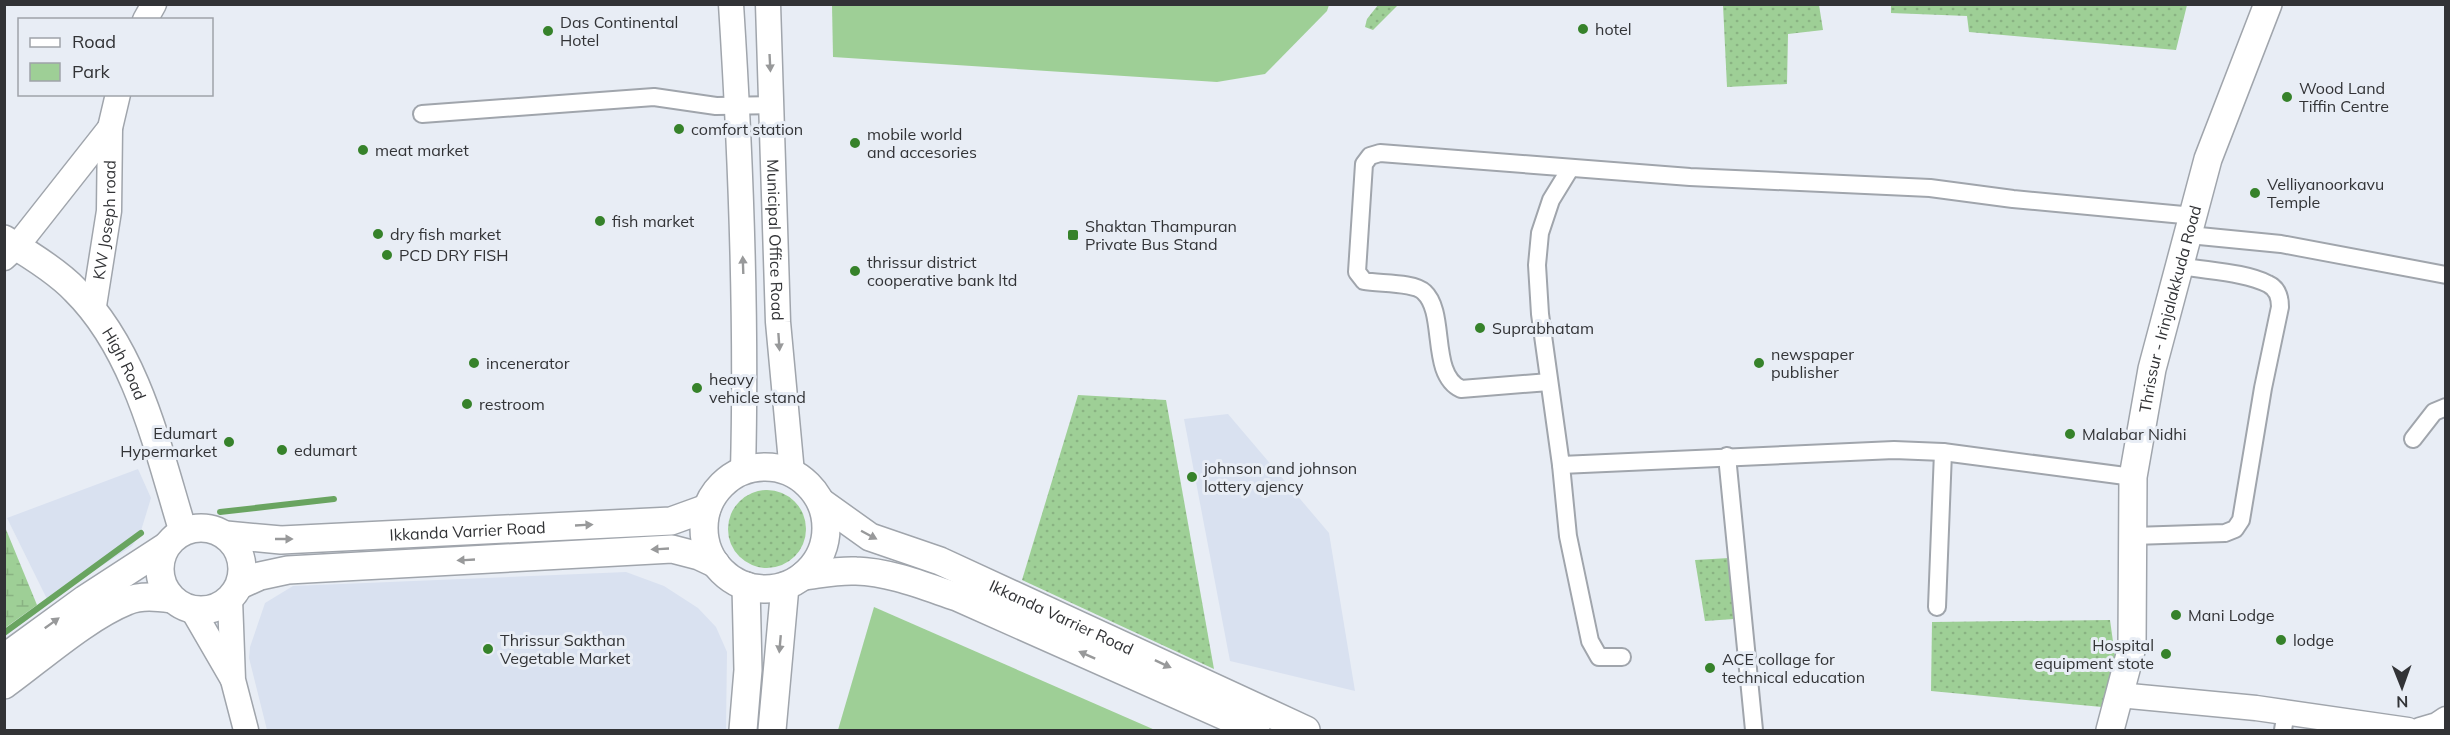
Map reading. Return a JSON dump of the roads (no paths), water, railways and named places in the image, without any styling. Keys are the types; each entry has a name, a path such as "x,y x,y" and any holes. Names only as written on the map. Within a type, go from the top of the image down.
{"main road":[{"path":"147,18 153,4"},
{"path":"730,4 745,323 743,471"},
{"name":"Municipal Office Road","path":"768,4 778,322 792,473"},
{"name":"Thrissur - Irinjalakkuda Road","path":"2110,730 2132,647 2133,477 2152,369 2208,159 2268,4"},
{"path":"9,248 110,128 118,96"},
{"name":"KW Joseph road","path":"93,312 109,211 110,128"},
{"name":"High Road","path":"9,248 75,289 110,334 137,386 174,539"},
{"path":"755,467 774,467 792,473 809,485 821,502 827,522 825,542 817,561 794,581 772,589 746,586 729,578 716,564 707,547 704,527 707,507 717,490 726,481 743,471 755,467"},
{"name":"Ikkanda Varrier Road","path":"821,502 870,537 940,561 1306,730"},
{"name":"Ikkanda Varrier Road","path":"226,535 281,540 671,520 707,507"},
{"path":"4,658 85,599 174,539 205,527 226,535 235,545 241,557 242,571 235,592 233,680 246,730"},
{"path":"174,539 159,569 160,580 182,604 233,680"},
{"name":"Ikkanda Varrier Road","path":"235,592 261,576 288,570 672,549 699,556 716,564"},
{"name":"Ikkanda Varrier Road","path":"794,581 854,571 883,574 921,585 957,597 1256,730"},
{"path":"772,730 794,581"},
{"path":"743,730 748,670 746,586"},
{"path":"4,685 99,615 128,600 152,596 182,604 215,608 235,592"},
{"path":"2119,695 2285,721 2408,730"},
{"path":"2420,730 2437,725 2445,719"}],"street":[{"path":"422,114 654,97 716,106 772,105"},
{"path":"1549,382 1461,390 1451,385 1446,374 1431,305 1424,292 1413,286 1364,280 1357,272 1364,164 1371,156 1380,153 1570,169 1930,188 2191,225 2445,275"},
{"path":"1570,169 1551,200 1540,233 1537,265 1540,314 1561,465 1568,536 1590,641 1599,657 1622,657"},
{"path":"2133,536 2225,533 2235,529 2241,520 2263,388 2280,307 2280,296 2270,284 2246,277 2181,266"},
{"path":"2413,439 2434,412 2445,407"},
{"path":"1561,465 1894,450 1943,452 2133,477"},
{"path":"1937,607 1943,452"},
{"path":"1727,456 1754,730"}],"waterway":[{"path":"220,512 334,499"},
{"path":"4,633 141,533"}],"place":[{"name":"hotel","path":"1583,29"},
{"name":"Das Continental Hotel","path":"548,31"},
{"name":"Wood Land Tiffin Centre","path":"2287,97"},
{"name":"comfort station","path":"679,129"},
{"name":"mobile world and accesories","path":"855,143"},
{"name":"meat market","path":"363,150"},
{"name":"Velliyanoorkavu Temple","path":"2255,193"},
{"name":"fish market","path":"600,221"},
{"name":"dry fish market","path":"378,234"},
{"name":"Shaktan Thampuran Private Bus Stand","path":"1073,235"},
{"name":"PCD DRY FISH","path":"387,255"},
{"name":"thrissur district cooperative bank ltd","path":"855,271"},
{"name":"Suprabhatam","path":"1480,328"},
{"name":"incenerator","path":"474,363"},
{"name":"newspaper publisher","path":"1759,363"},
{"name":"heavy vehicle stand","path":"697,388"},
{"name":"restroom","path":"467,404"},
{"name":"Malabar Nidhi","path":"2070,434"},
{"name":"Edumart Hypermarket","path":"229,442"},
{"name":"edumart","path":"282,450"},
{"name":"johnson and johnson lottery ajency","path":"1192,477"},
{"name":"Mani Lodge","path":"2176,615"},
{"name":"lodge","path":"2281,640"},
{"name":"Thrissur Sakthan Vegetable Market","path":"488,649"},
{"name":"Hospital equipment stote","path":"2166,654"},
{"name":"ACE collage for technical education","path":"1710,668"}]}
